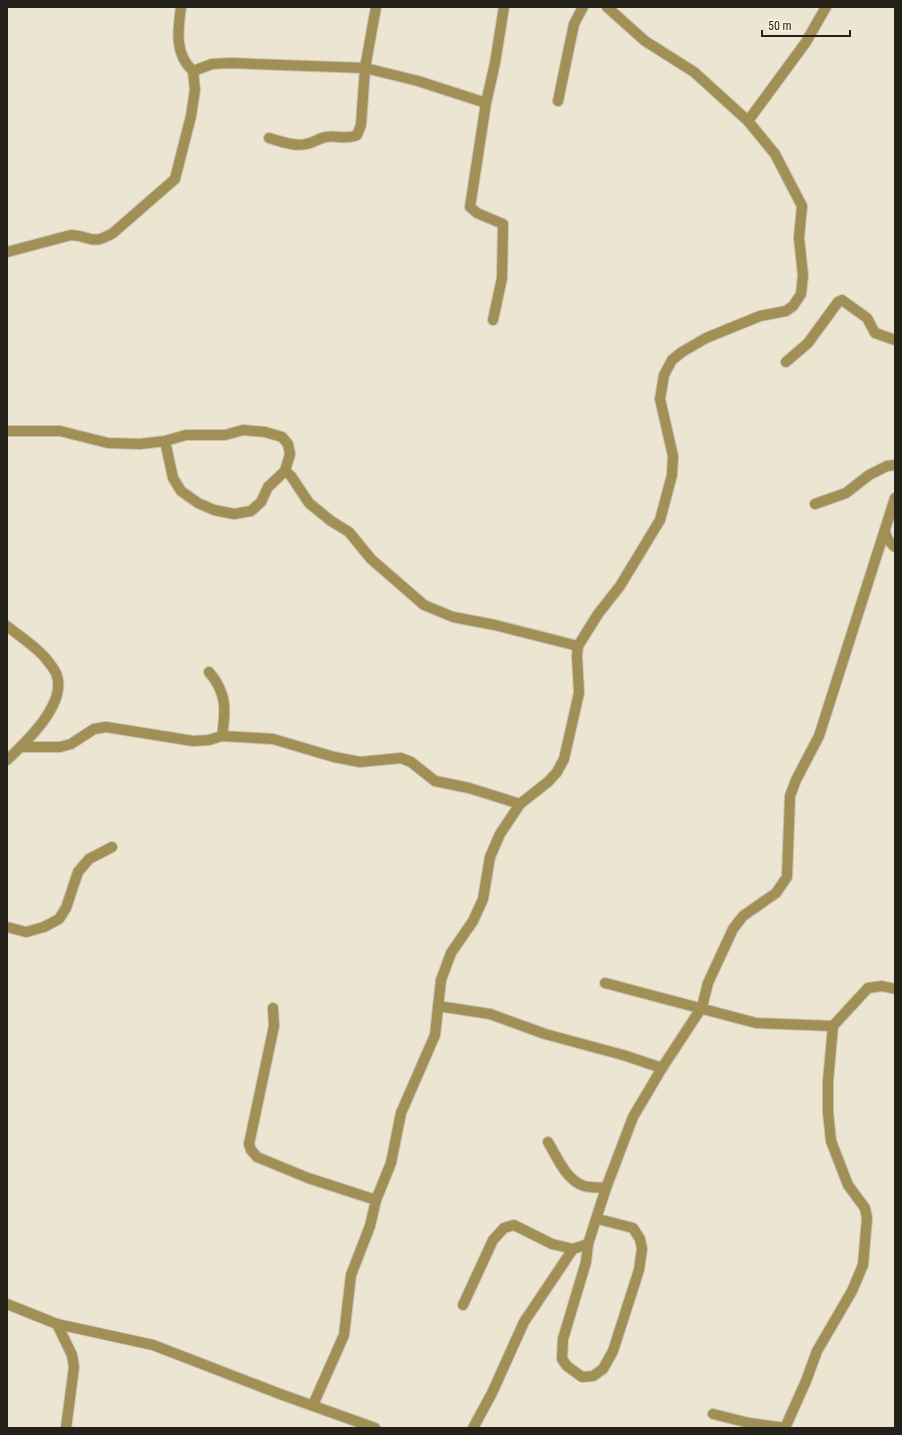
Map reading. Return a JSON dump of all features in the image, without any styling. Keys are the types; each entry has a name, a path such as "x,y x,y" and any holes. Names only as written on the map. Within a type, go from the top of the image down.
{"street":[{"path":"7,252 71,235 80,235 92,240 101,240 113,233 171,184 177,174 191,116 195,90 193,71 186,64 182,55 177,35 181,7"},
{"path":"269,138 298,144 307,144 318,138 327,136 351,138 357,135 361,125 365,68 376,7"},
{"path":"494,320 502,278 503,224 477,213 470,207 486,103 496,63 504,7"},
{"path":"558,101 574,24 583,7"},
{"path":"313,1405 344,1335 351,1275 370,1226 376,1200 391,1163 401,1113 435,1035 441,980 451,953 473,921 483,898 490,857 500,834 520,804 549,781 557,772 564,759 579,693 577,656 578,646 598,614 620,586 660,520 672,475 673,456 660,399 664,375 672,360 706,338 760,316 786,311 793,306 800,294 803,275 799,238 802,206 781,164 748,121 694,72 645,41 607,7"},
{"path":"748,121 806,42 826,7"},
{"path":"193,71 212,64 230,63 365,68 418,81 486,103"},
{"path":"786,362 808,343 838,302 842,300 867,318 875,333 895,340"},
{"path":"7,431 60,431 108,443 140,444 165,441 186,435 225,435 243,430 265,432 282,437 288,444 290,454 285,471 268,487 261,502 251,510 234,514 214,510 198,503 181,491 173,478 165,441"},
{"path":"815,504 846,494 869,475 887,466 895,465"},
{"path":"285,471 291,476 309,504 331,521 349,532 371,559 424,605 453,617 495,625 578,646"},
{"path":"598,1219 632,1228 640,1239 642,1249 639,1270 613,1351 603,1369 593,1376 582,1377 567,1366 562,1360 562,1339 586,1262 588,1244 598,1219 606,1188 633,1117 662,1068 702,1007 708,983 733,928 744,916 776,893 787,877 790,796 796,780 819,736 895,498"},
{"path":"885,532 888,540 895,547"},
{"path":"7,626 46,659 57,676 57,692 50,712 21,747 7,760"},
{"path":"209,672 221,689 225,713 222,736"},
{"path":"21,747 60,747 71,744 94,729 106,727 193,741 209,740 222,736 273,739 334,757 360,762 402,758 411,762 435,781 469,788 520,804"},
{"path":"7,927 26,932 44,927 59,919 66,908 78,872 89,859 112,847"},
{"path":"605,984 702,1007 756,1023 833,1026"},
{"path":"713,1414 749,1423 785,1428 806,1381 817,1351 852,1291 864,1265 867,1218 865,1208 848,1185 831,1141 828,1112 828,1081 833,1026 868,988 882,986 895,988"},
{"path":"438,1006 490,1014 545,1034 623,1055 662,1068"},
{"path":"273,1008 274,1026 249,1144 251,1150 257,1157 308,1178 376,1200"},
{"path":"548,1142 567,1174 574,1181 584,1186 606,1188"},
{"path":"463,1305 493,1240 504,1228 514,1225 552,1244 573,1249 588,1244"},
{"path":"473,1428 492,1393 524,1322 573,1249"},
{"path":"7,1304 58,1324 153,1345 280,1394 375,1428"},
{"path":"58,1324 72,1355 74,1367 66,1428"}]}
